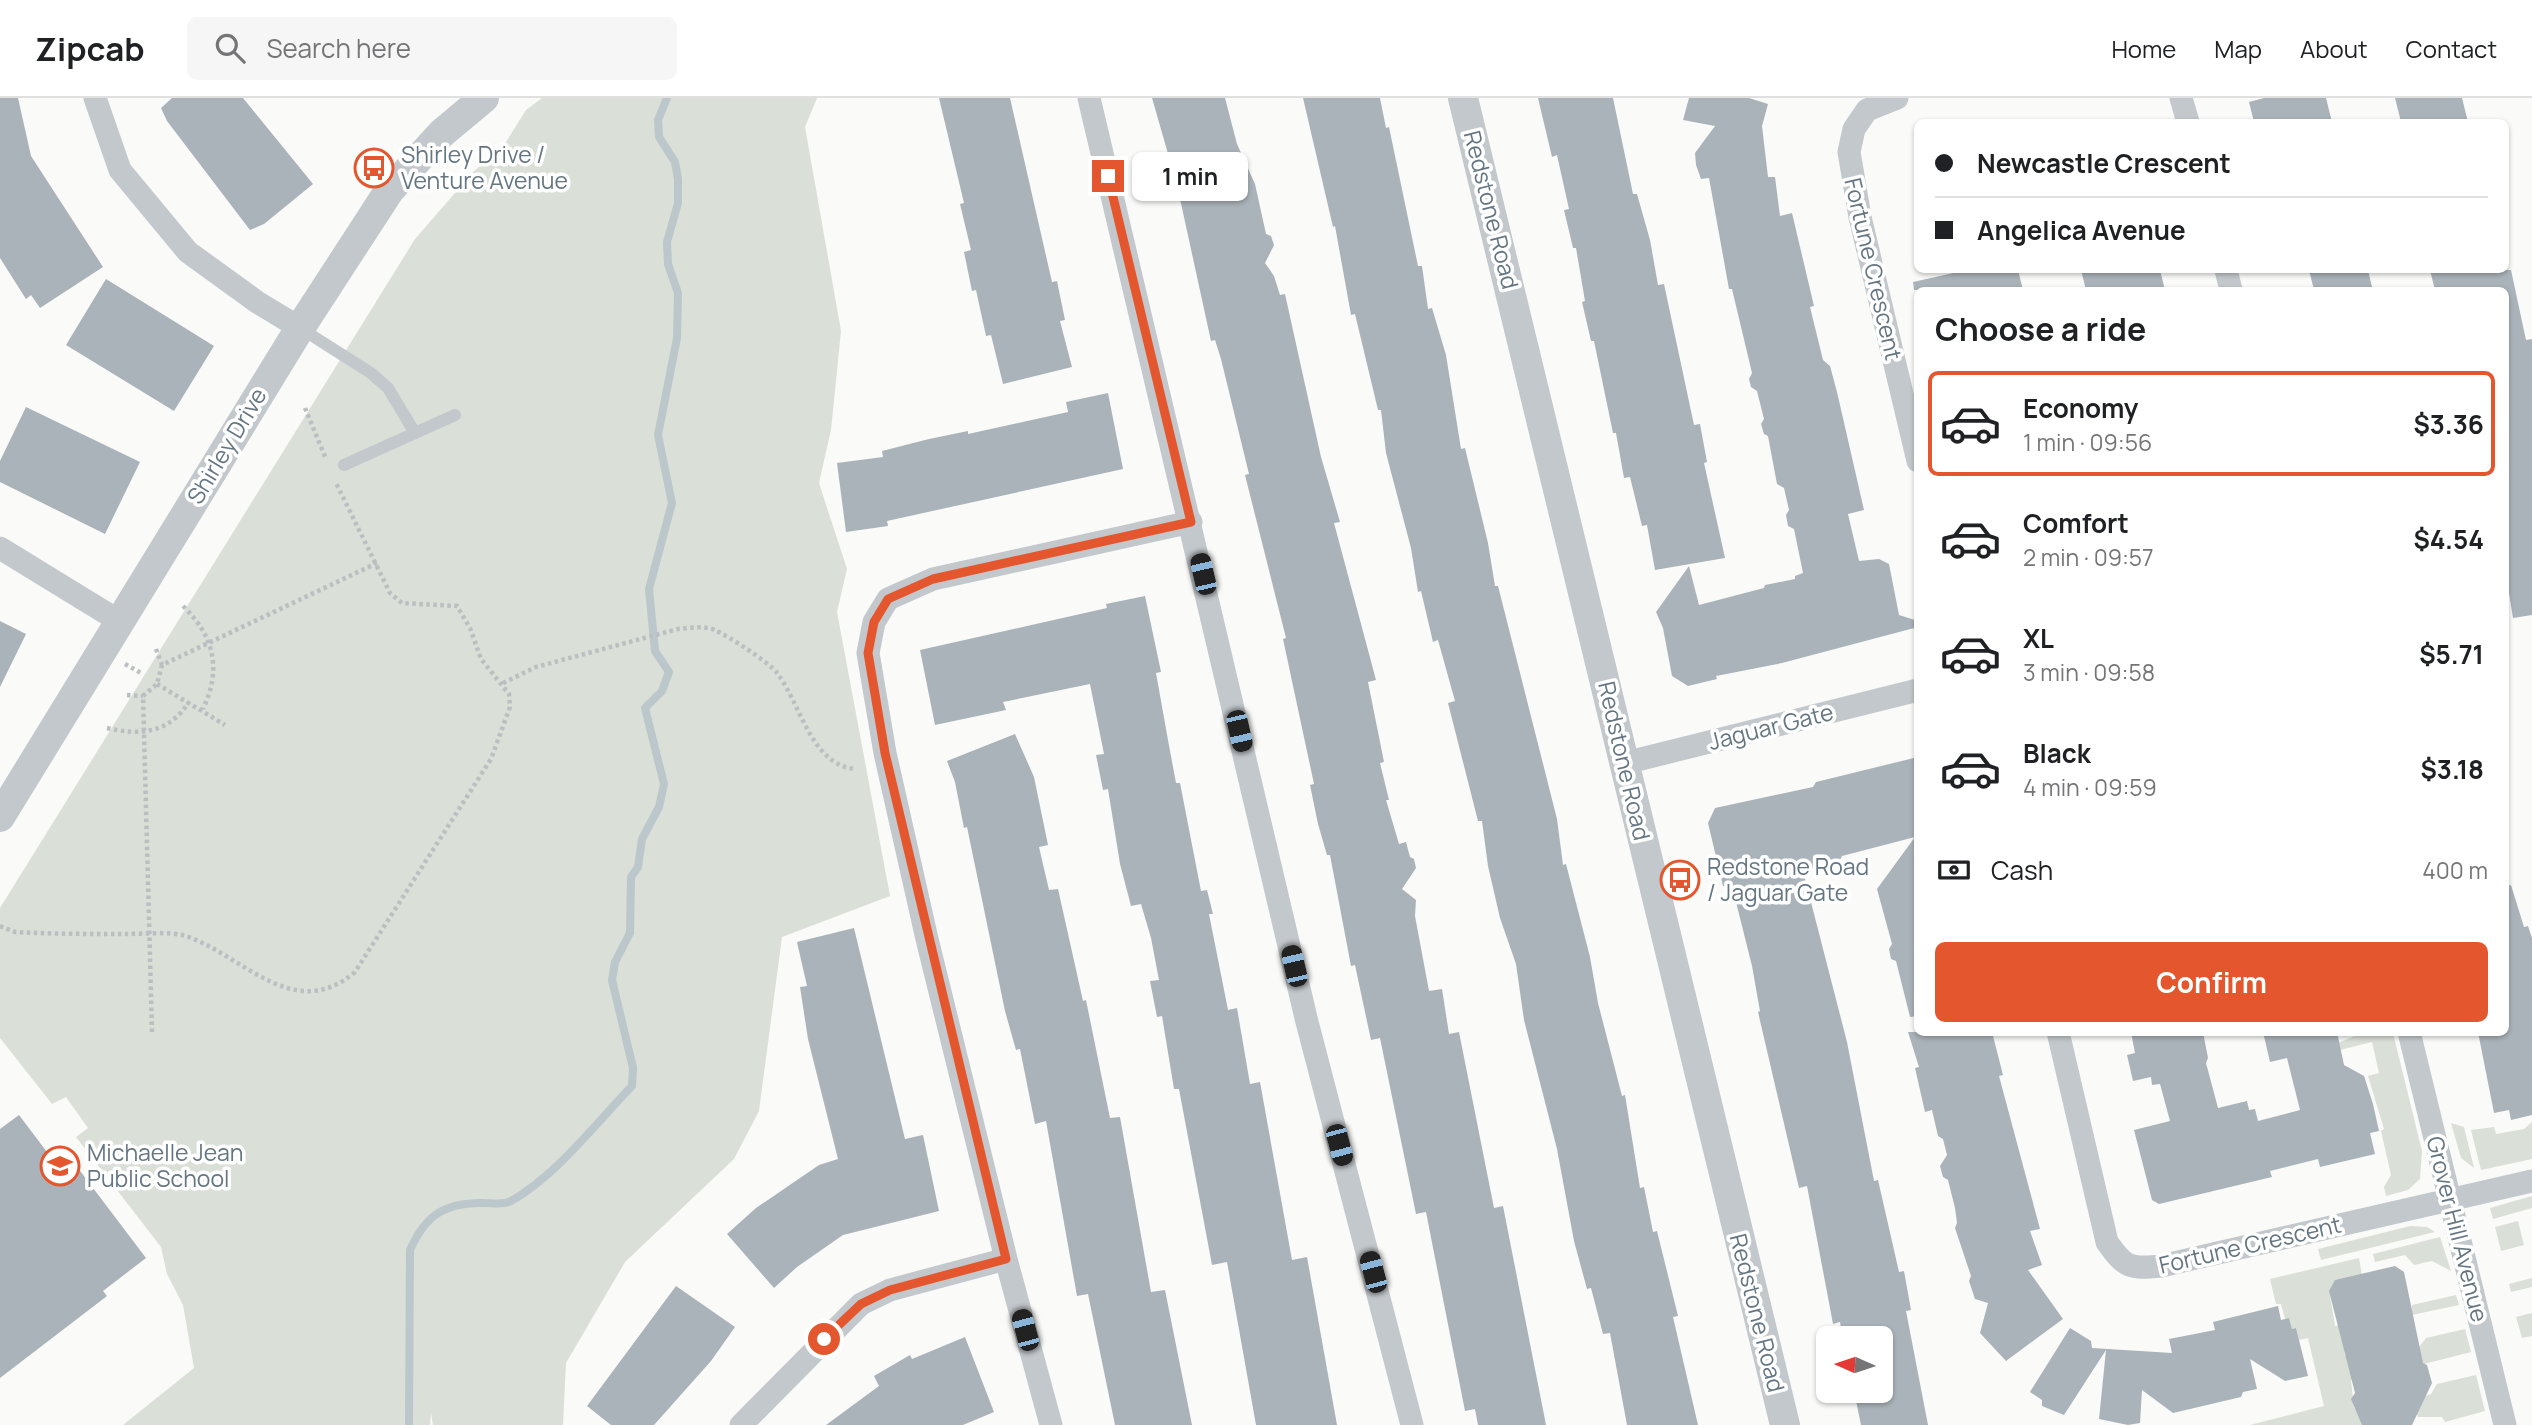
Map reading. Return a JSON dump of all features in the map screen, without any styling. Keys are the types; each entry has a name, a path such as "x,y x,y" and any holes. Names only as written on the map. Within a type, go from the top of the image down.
{"street":[{"path":"95,98 120,170 188,252 257,302 300,328"},
{"name":"Shirley Drive","path":"0,817 300,328 389,191 442,133 484,98"},
{"path":"1089,98 1306,1018 1412,1425"},
{"name":"Redstone Road","path":"1463,98 1784,1425"},
{"name":"Fortune Crescent","path":"1897,98 1867,110 1854,129 1849,152 1860,217 1914,444"},
{"path":"2181,98 2187,119"},
{"path":"1051,1425 1006,1259 885,753 868,653 874,622 888,599 933,579 1191,522"},
{"path":"0,548 119,621"},
{"name":"Jaguar Gate","path":"1625,764 1914,691"},
{"name":"Fortune Crescent","path":"2060,1036 2108,1242 2122,1263 2137,1268 2161,1266 2450,1199"},
{"name":"Grover Hill Avenue","path":"2410,1036 2505,1425"},
{"path":"2450,1199 2532,1181"},
{"path":"741,1425 861,1304 890,1290 1006,1259"}],"lane":[{"path":"300,328 371,373 388,388 415,433"},
{"path":"344,465 456,415"}],"path":[{"path":"305,408 323,447 328,466"},
{"path":"0,926 15,932 186,936 259,977 287,988 314,992 337,988 355,972 491,759 510,707 509,694 503,683 481,659 470,628 457,606 402,603 390,593 343,493 330,475"},
{"path":"162,664 377,563"},
{"path":"183,606 198,621 209,642 213,688 203,709"},
{"path":"503,683 536,667 678,629 698,627 715,630 776,671 827,757 847,768 856,769"},
{"path":"127,695 143,696 157,684 162,664 156,649"},
{"path":"125,664 141,673"},
{"path":"157,684 203,709 225,725"},
{"path":"143,696 152,1032"},
{"path":"107,728 143,733 165,727 178,717 189,702"}],"shaded area":[{"path":"542,98 817,98 805,127 841,331 831,430 819,483 847,569 837,612 890,896 782,937 759,1111 734,1159 625,1262 566,1363 563,1425 433,1425 431,1413 430,1425 123,1425 194,1368 183,1305 167,1274 161,1247 76,1137 88,1128 66,1097 52,1104 0,1038 0,908 415,239 475,170 501,150 526,110"},
{"path":"2355,1036 2394,1036 2422,1151 2420,1179 2408,1190 2386,1196 2384,1187 2391,1175 2381,1131 2384,1129 2368,1076 2379,1073 2372,1042 2340,1050 2338,1043"},
{"path":"2532,1122 2532,1159 2481,1170 2471,1130 2494,1127 2496,1134 2524,1129"},
{"path":"2451,1123 2464,1127 2474,1168 2461,1158"},
{"path":"2532,1196 2532,1208 2493,1219 2490,1208"},
{"path":"2518,1221 2524,1245 2501,1251 2495,1227"},
{"path":"2410,1226 2427,1227 2435,1232 2321,1260 2318,1249"},
{"path":"2440,1237 2451,1271 2432,1261 2414,1265 2405,1255 2375,1262 2373,1254"},
{"path":"2359,1258 2362,1276 2335,1280 2334,1293 2330,1295 2335,1326 2348,1324 2344,1353 2362,1377 2351,1380 2354,1408 2357,1410 2423,1397 2431,1394 2437,1384 2476,1375 2485,1411 2445,1422 2442,1417 2418,1417 2416,1411 2362,1425 2250,1425 2324,1406 2308,1338 2299,1340 2296,1328 2292,1329 2289,1318 2285,1319 2281,1304 2276,1304 2270,1279"},
{"path":"2532,1278 2532,1287 2511,1292 2509,1284"},
{"path":"2456,1295 2459,1305 2407,1316 2405,1310 2412,1309 2412,1305"},
{"path":"2532,1313 2532,1336 2522,1338 2516,1317"},
{"path":"2465,1329 2471,1352 2424,1364 2399,1357 2404,1350 2420,1346 2426,1338"}],"building":[{"path":"0,98 18,98 31,156 103,267 40,308 31,295 26,299 0,258"},
{"path":"172,98 243,98 313,184 264,224 250,230 167,121 161,108"},
{"path":"939,98 1010,98 1052,282 1057,281 1065,320 1060,321 1072,367 1003,384 991,335 986,336 976,290 972,291 964,252 971,250 960,204 964,203"},
{"path":"1152,98 1225,98 1237,144 1255,184 1266,234 1271,236 1274,245 1265,263 1274,276 1280,295 1285,294 1321,457 1340,522 1334,523 1376,680 1368,682 1384,762 1380,763 1389,800 1386,800 1399,844 1406,842 1416,868 1402,889 1416,900 1415,916 1429,991 1442,989 1449,1034 1459,1032 1494,1208 1503,1206 1546,1425 1478,1425 1475,1409 1465,1411 1426,1212 1416,1214 1380,1038 1371,1040 1355,965 1351,966 1330,855 1327,855 1318,824 1310,785 1314,784 1283,639 1286,638 1245,475 1249,474 1221,359 1215,340 1211,341 1177,185"},
{"path":"1303,98 1380,98 1386,128 1389,127 1418,266 1422,266 1428,309 1432,308 1446,355 1461,449 1465,448 1488,543 1495,586 1498,586 1557,819 1563,865 1566,864 1590,957 1598,1003 1622,1096 1625,1095 1640,1188 1644,1187 1653,1232 1657,1231 1678,1316 1673,1317 1698,1425 1627,1425 1610,1333 1603,1334 1591,1288 1587,1289 1574,1241 1557,1149 1524,1020 1516,964 1500,918 1488,866 1482,821 1478,821 1448,703 1455,701 1438,640 1433,642 1421,591 1418,592 1411,548 1386,453 1381,410 1378,410 1355,314 1351,315 1335,226 1333,227"},
{"path":"1538,98 1613,98 1633,194 1637,194 1650,240 1658,285 1664,284 1694,425 1700,424 1707,462 1704,463 1725,558 1655,570 1647,525 1642,526 1630,477 1624,478 1616,433 1613,433 1594,341 1591,341 1582,302 1585,301 1576,248 1573,248 1564,210 1569,209 1557,155 1552,157"},
{"path":"1689,98 1749,98 1768,104 1762,126 1768,177 1775,177 1780,216 1792,213 1814,306 1810,307 1823,360 1830,366 1837,392 1864,510 1848,514 1859,561 1879,559 1889,564 1899,615 1914,620 1914,628 1782,663 1716,676 1717,679 1688,686 1672,676 1663,628 1656,612 1689,566 1699,605 1795,579 1795,576 1803,573 1794,529 1788,526 1786,515 1789,510 1784,488 1777,484 1768,436 1764,434 1761,424 1764,419 1757,391 1751,387 1749,379 1752,373 1732,289 1729,289 1709,178 1701,179 1696,165 1695,153 1715,126 1683,120"},
{"path":"2264,98 2326,98 2331,119 2253,119 2249,102"},
{"path":"2395,98 2462,98 2467,119 2400,119"},
{"path":"2511,270 2526,340 2532,339 2532,615 2513,618 2509,593 2509,287 2434,287 2431,273 2509,273"},
{"path":"1954,273 2019,273 2022,287 1914,287 1914,290 1913,282"},
{"path":"2082,273 2161,273 2164,287 2085,287"},
{"path":"2310,273 2369,273 2372,287 2313,287"},
{"path":"106,279 214,346 174,411 66,345"},
{"path":"1108,393 1123,469 887,521 888,526 846,532 837,463 883,457 882,451 929,439 968,431 968,434 1068,412 1066,402"},
{"path":"26,407 140,462 105,534 0,482 0,461"},
{"path":"1145,596 1161,672 1156,673 1176,783 1180,783 1201,891 1207,890 1213,914 1209,914 1228,1010 1237,1008 1250,1084 1260,1082 1292,1260 1307,1257 1337,1425 1256,1425 1227,1262 1212,1265 1179,1089 1174,1089 1162,1016 1157,1017 1150,981 1159,980 1151,938 1141,904 1131,906 1120,864 1108,789 1103,790 1096,755 1104,754 1090,684 1003,702 1006,710 935,725 920,650 1107,608 1106,604"},
{"path":"0,621 26,634 0,687"},
{"path":"1015,734 1034,777 1048,845 1039,847 1049,890 1058,889 1083,1001 1086,1000 1110,1118 1120,1117 1151,1292 1165,1290 1192,1425 1115,1425 1088,1294 1077,1296 1046,1121 1035,1124 1020,1049 1016,1050 1005,1011 967,827 964,828 955,782 947,761"},
{"path":"1914,758 1914,837 1842,856 1840,860 1803,871 1847,1042 1874,1181 1878,1180 1899,1272 1904,1271 1911,1310 1906,1311 1928,1425 1861,1425 1857,1404 1894,1404 1894,1326 1841,1326 1840,1322 1833,1324 1807,1186 1799,1188 1758,1012 1760,1011 1752,966 1733,890 1723,886 1708,823 1715,808 1813,787 1816,782"},
{"path":"1914,838 1914,1016 1910,1017 1896,961 1891,959 1889,949 1892,944 1877,889"},
{"path":"2509,885 2524,927 2528,926 2532,938 2532,1115 2511,1120 2509,1110 2494,1113 2479,1036 2509,1036"},
{"path":"854,928 905,1139 923,1135 939,1211 843,1235 797,1267 774,1288 727,1234 756,1208 819,1165 838,1159 808,1039 800,987 807,986 797,942"},
{"path":"1908,1032 1914,1032 1914,1036 1993,1036 2003,1075 1999,1076 2040,1229 2030,1231 2042,1265 2028,1270 2063,1319 2006,1361 1980,1333 1988,1303 1975,1299 1969,1281 1971,1276 1955,1228 1955,1208 1948,1180 1943,1177 1940,1166 1947,1155 1943,1139 1938,1136 1932,1110 1925,1112 1915,1068 1919,1067"},
{"path":"2132,1036 2204,1036 2208,1058 2206,1063 2218,1108 2247,1101 2249,1110 2255,1109 2258,1121 2300,1110 2287,1058 2270,1062 2264,1036 2338,1036 2344,1065 2364,1076 2373,1104 2379,1131 2370,1133 2375,1154 2320,1167 2318,1159 2270,1171 2272,1177 2159,1204 2152,1200 2134,1130 2170,1121 2160,1084 2152,1085 2151,1077 2133,1081 2127,1055 2135,1053"},
{"path":"19,1115 50,1156 62,1147 146,1258 103,1291 107,1296 0,1378 0,1129"},
{"path":"2395,1266 2404,1272 2423,1363 2427,1365 2432,1383 2412,1425 2362,1425 2351,1399 2355,1393 2329,1291 2335,1280"},
{"path":"676,1286 735,1327 711,1361 654,1425 611,1425 587,1406"},
{"path":"2278,1306 2281,1320 2289,1318 2292,1329 2296,1328 2308,1376 2285,1381 2250,1359 2257,1389 2243,1392 2241,1397 2173,1413 2142,1390 2140,1423 2128,1425 2099,1419 2106,1350 2064,1415 2042,1406 2042,1400 2030,1392 2070,1328 2091,1341 2092,1348 2172,1353 2169,1339 2215,1330 2213,1322"},
{"path":"965,1337 994,1412 963,1425 826,1425 879,1386 874,1376 910,1355 912,1359"}],"waterway":[{"path":"409,1425 410,1250 423,1227 430,1219 448,1208 471,1203 505,1203 527,1191 559,1164 632,1086 633,1068 612,980 615,962 630,933 631,877 638,867 642,839 659,807 664,784 645,708 662,691 669,672 655,651 649,589 672,503 658,435 677,338 678,293 668,264 667,242 678,203 678,179 675,162 659,137 658,120 667,98"}],"place":[{"name":"Shirley Drive / Venture Avenue","path":"374,168"},
{"name":"Redstone Road / Jaguar Gate","path":"1680,880"},
{"name":"Michaelle Jean Public School","path":"60,1166"}],"route":[{"path":"824,1339 861,1304 890,1290 1006,1259 927,939 885,753 868,653 874,622 888,599 933,579 1191,522 1108,176"}]}
